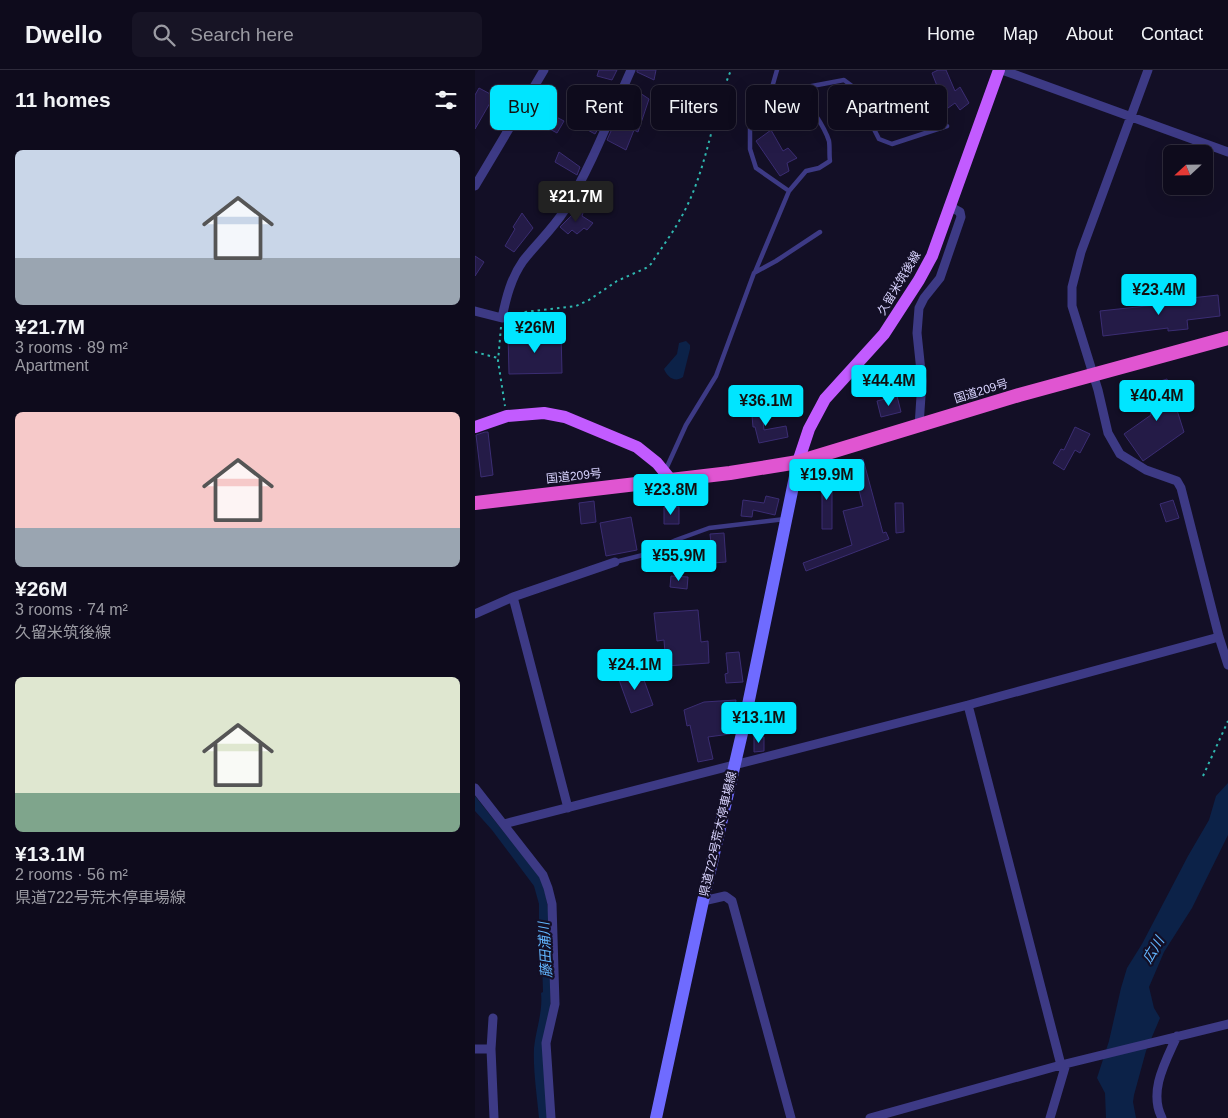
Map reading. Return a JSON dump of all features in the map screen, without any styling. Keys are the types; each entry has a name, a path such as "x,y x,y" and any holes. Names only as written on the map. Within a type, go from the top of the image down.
{"highway":[{"name":"国道209号","path":"475,503 668,475 731,473 799,462 1019,395 1228,338"}],"main road":[{"name":"久留米筑後線","path":"799,462 809,429 825,399 884,334 919,280 931,256 1000,70"},
{"path":"475,427 507,416 544,413 565,417 637,447 668,475"},
{"name":"県道722号荒木停車場線","path":"656,1118 799,462"}],"street":[{"path":"475,186 544,70"},
{"path":"475,311 502,318 508,290 523,262 546,236 579,184 631,70"},
{"path":"1000,70 1228,152"},
{"path":"1148,70 1081,252 1072,287 1072,306 1109,433 1120,454 1146,470 1177,481 1181,488 1219,637 1228,665"},
{"path":"919,426 922,381 917,318 924,298 940,278 961,217 960,212 949,206"},
{"path":"475,614 513,597 615,562"},
{"path":"513,597 568,808"},
{"path":"504,824 968,705 1219,637"},
{"path":"968,705 1065,1064 1050,1118"},
{"path":"475,788 543,875 552,904 555,1004 547,1043 551,1118"},
{"path":"703,901 725,896 732,901 791,1118"},
{"path":"493,1018 491,1049 494,1118"},
{"path":"870,1118 1065,1064 1228,1024"},
{"path":"1162,1118 1158,1110 1158,1080 1177,1036"},
{"path":"475,1049 491,1049"}],"lane":[{"path":"773,85 777,70"},
{"path":"817,85 844,80 851,85"},
{"path":"668,475 686,425 716,376 754,273 789,191 806,171 819,168 830,161 829,142 818,118"},
{"path":"750,130 750,149 756,168 789,191"},
{"path":"874,130 879,139 892,144 935,130"},
{"path":"754,273 820,232"},
{"path":"615,562 643,555 709,528 787,518"}],"path":[{"path":"507,416 498,358 502,318 525,312 576,306 589,300 617,281 651,264 685,211 702,165 721,96 731,70"},
{"path":"475,352 498,358"},
{"path":"1203,776 1228,721"}],"water":[{"path":"686,341 690,345 690,349 683,377 674,379 669,377 664,369 677,354 679,343"},
{"name":"広川","path":"1228,783 1228,835 1192,908 1164,952 1149,987 1154,1008 1160,1018 1146,1051 1134,1095 1133,1102 1136,1118 1106,1118 1105,1093 1097,1078 1109,1041 1127,968 1209,820 1216,796"},
{"name":"藤田浦川","path":"475,796 539,876 546,895 549,925 550,976 548,1118 539,1118 534,1065 534,1048 540,1014 541,993 543,992 539,904 534,886 492,830 475,811"}],"building":[{"path":"599,70 617,70 612,80 597,76"},
{"path":"637,70 656,70 654,80 637,72"},
{"path":"938,70 946,70 955,91 960,87 969,103 960,110 955,103 948,108 947,85 937,85 932,73"},
{"path":"479,88 490,94 490,103 475,129 475,95"},
{"path":"641,94 649,99 641,123"},
{"path":"557,117 564,121 557,133 552,130 557,130"},
{"path":"588,130 597,130 595,134"},
{"path":"611,130 634,130 626,150 607,140"},
{"path":"771,130 783,151 788,148 797,158 787,163 789,171 780,176 756,141"},
{"path":"559,152 580,167 577,175 555,162"},
{"path":"578,209 584,210 582,216 593,223 587,230 584,228 577,234 572,230 568,234 560,227"},
{"path":"522,213 533,228 514,252 505,246 515,229 513,227"},
{"path":"475,256 484,262 475,276"},
{"path":"1218,295 1220,316 1187,320 1188,329 1168,331 1168,328 1103,336 1100,311 1165,304 1165,301"},
{"path":"561,333 562,373 509,374 508,334"},
{"path":"1167,379 1184,432 1143,461 1124,434 1151,415 1144,386"},
{"path":"897,396 901,412 881,417 877,401"},
{"path":"761,403 764,430 786,426 788,437 759,443 755,427 753,427 751,404"},
{"path":"1075,427 1090,434 1080,453 1075,450 1064,470 1053,463 1061,449 1064,450"},
{"path":"488,432 493,475 481,477 476,435"},
{"path":"863,459 883,533 886,532 889,539 806,571 803,563 852,545 843,511 863,506 852,462"},
{"path":"822,473 832,473 832,529 822,529"},
{"path":"766,496 779,499 775,515 753,510 752,517 741,516 743,500 764,503"},
{"path":"1173,500 1179,518 1166,522 1160,504"},
{"path":"594,501 596,522 581,524 579,503"},
{"path":"895,503 903,503 904,532 896,533"},
{"path":"664,507 679,507 679,524 664,524"},
{"path":"631,517 637,550 606,556 600,523"},
{"path":"724,533 726,562 713,563 710,534"},
{"path":"670,547 685,548 684,560 669,559"},
{"path":"671,576 688,577 687,589 670,587"},
{"path":"698,610 701,642 708,641 709,663 666,666 664,640 657,641 654,613"},
{"path":"739,652 743,682 726,683 725,674 728,673 726,653"},
{"path":"640,669 653,705 631,713 618,677"},
{"path":"736,700 733,721 729,721 730,734 708,737 713,759 698,762 690,725 687,726 684,710 704,702"},
{"path":"754,736 764,737 764,751 754,752"}]}
